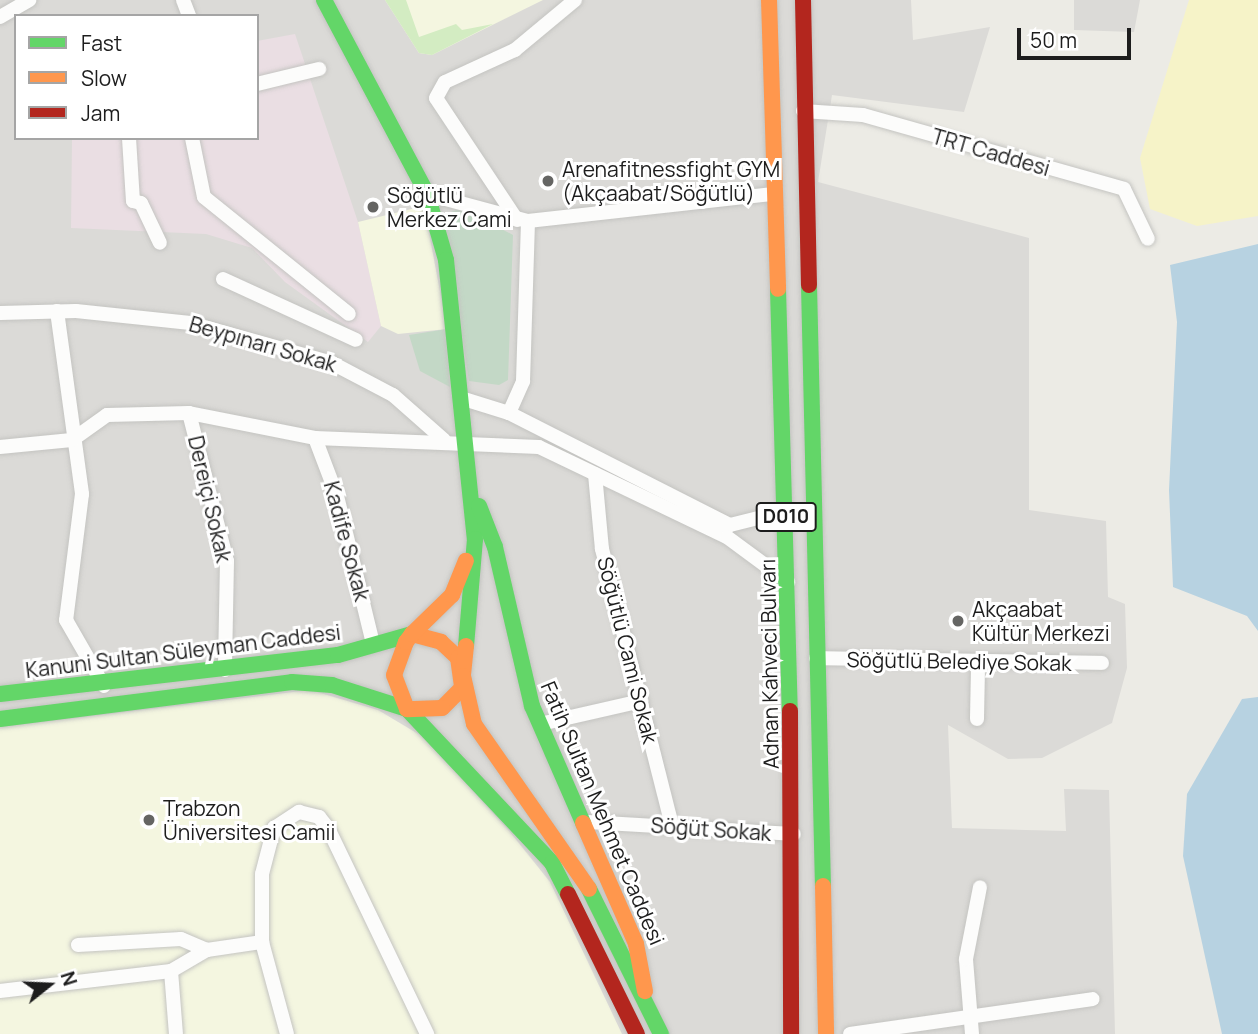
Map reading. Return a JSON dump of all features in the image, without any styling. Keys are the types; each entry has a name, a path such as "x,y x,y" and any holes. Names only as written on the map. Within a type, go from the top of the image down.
{"main road":[{"name":"Fatih Sultan Mehmet Caddesi","path":"324,0 427,194 446,260 464,399 473,511 463,676 451,703 430,711 407,709"},
{"name":"Adnan Kahveci Bulvarı","path":"769,0 794,834 791,1034"},
{"name":"D010","path":"803,0 803,111 826,1034"},
{"name":"Fatih Sultan Mehmet Caddesi","path":"469,482 495,547 522,671 540,724 586,822 636,944 644,999"},
{"name":"Fatih Sultan Mehmet Caddesi","path":"473,511 459,583 412,634 394,675 407,709 552,863 637,1034"},
{"name":"Fatih Sultan Mehmet Caddesi","path":"412,634 451,648 487,750 578,866 661,1034"},
{"name":"Kanuni Sultan Süleyman Caddesi","path":"0,694 104,686 225,670 373,644 412,634"},
{"name":"Kanuni Sultan Süleyman Caddesi","path":"0,719 292,682 332,685 407,709"}],"street":[{"path":"0,17 29,0"},
{"path":"509,413 523,381 522,220 436,98 445,82 515,50 575,0"},
{"path":"259,83 319,69"},
{"name":"TRT Caddesi","path":"803,111 863,116 1124,189 1148,239"},
{"path":"130,140 133,201 141,203 160,243"},
{"path":"192,140 204,197 349,314"},
{"path":"427,194 522,220 774,194"},
{"path":"223,279 356,340"},
{"path":"57,311 83,512 66,620 104,686"},
{"name":"Beypınarı Sokak","path":"0,313 57,311 190,323 332,363 393,395 444,440"},
{"path":"464,399 509,413 730,525 786,511"},
{"path":"0,447 72,440 107,415 189,413 315,438 444,440 467,444 539,447 727,537 788,582"},
{"name":"Dereiçi Sokak","path":"189,413 227,561 225,670"},
{"name":"Kadife Sokak","path":"315,438 337,496 373,644"},
{"name":"Söğütlü Cami Sokak","path":"595,474 603,549 672,825"},
{"name":"Söğütlü Belediye Sokak","path":"816,658 978,665 1102,663"},
{"path":"977,719 978,665"},
{"path":"540,724 641,701"},
{"path":"287,1034 262,942 262,874 274,828 299,812 319,817 427,1034"},
{"name":"Söğüt Sokak","path":"586,822 794,834"},
{"path":"972,1034 966,959 980,887"},
{"path":"78,945 181,939 207,950"},
{"path":"0,990 171,971 207,950 262,942"},
{"path":"171,971 176,1034"},
{"path":"849,1034 1092,999"}],"shaded area":[{"path":"0,0 911,0 913,40 990,27 964,112 832,95 818,182 1029,238 1029,510 1106,521 1108,597 1125,604 1127,668 1112,723 1042,758 1008,759 948,725 952,828 1066,831 1064,789 1109,790 1115,1034 0,1034"},
{"path":"385,0 543,0 432,55 419,53"},
{"path":"1074,0 1140,0 1134,32 1074,30"},
{"path":"295,34 358,222 381,326 368,342 285,282 252,248 206,234 71,228 72,140 259,140 259,41"},
{"path":"424,206 447,329 398,334 381,326 358,222"},
{"path":"462,208 513,235 508,380 499,385 469,381 443,215"},
{"path":"447,329 450,387 420,371 409,335"},
{"path":"310,690 378,710 425,738 510,832 550,882 622,1034 0,1034 0,727"}],"green space":[{"path":"385,0 406,0 419,37 456,24 462,30 493,24 432,55 419,53"}],"sand":[{"path":"1189,0 1258,0 1258,216 1197,226 1150,209 1140,158"}],"water":[{"path":"1258,244 1258,631 1247,616 1173,587 1169,490 1177,322 1170,265"},
{"path":"1258,697 1258,1034 1222,1034 1183,856 1187,794 1242,699"}],"traffic: fast":[{"path":"324,0 427,194 446,260 475,539 466,646"},
{"path":"809,285 823,886"},
{"path":"778,289 790,711"},
{"path":"479,506 495,547 532,706 583,823"},
{"path":"0,694 338,655 412,634"},
{"path":"0,719 292,682 332,685 407,709 552,863 568,894"},
{"path":"589,889 661,1034"}],"traffic: slow":[{"path":"769,0 778,289"},
{"path":"412,634 441,642 458,658 462,688 442,708 407,709 394,675 406,642 412,634 452,595 466,561"},
{"path":"466,646 463,676 474,724 589,889"},
{"path":"583,823 636,944 645,991"},
{"path":"823,886 826,1034"}],"traffic: jam":[{"path":"803,0 809,285"},
{"path":"790,711 791,1034"},
{"path":"568,894 637,1034"}],"place":[{"name":"Arenafitnessfight GYM (Akçaabat/Söğütlü)","path":"548,181"},
{"name":"Söğütlü Merkez Cami","path":"373,207"},
{"name":"Akçaabat Kültür Merkezi","path":"958,621"},
{"name":"Trabzon Üniversitesi Camii","path":"149,820"}]}
